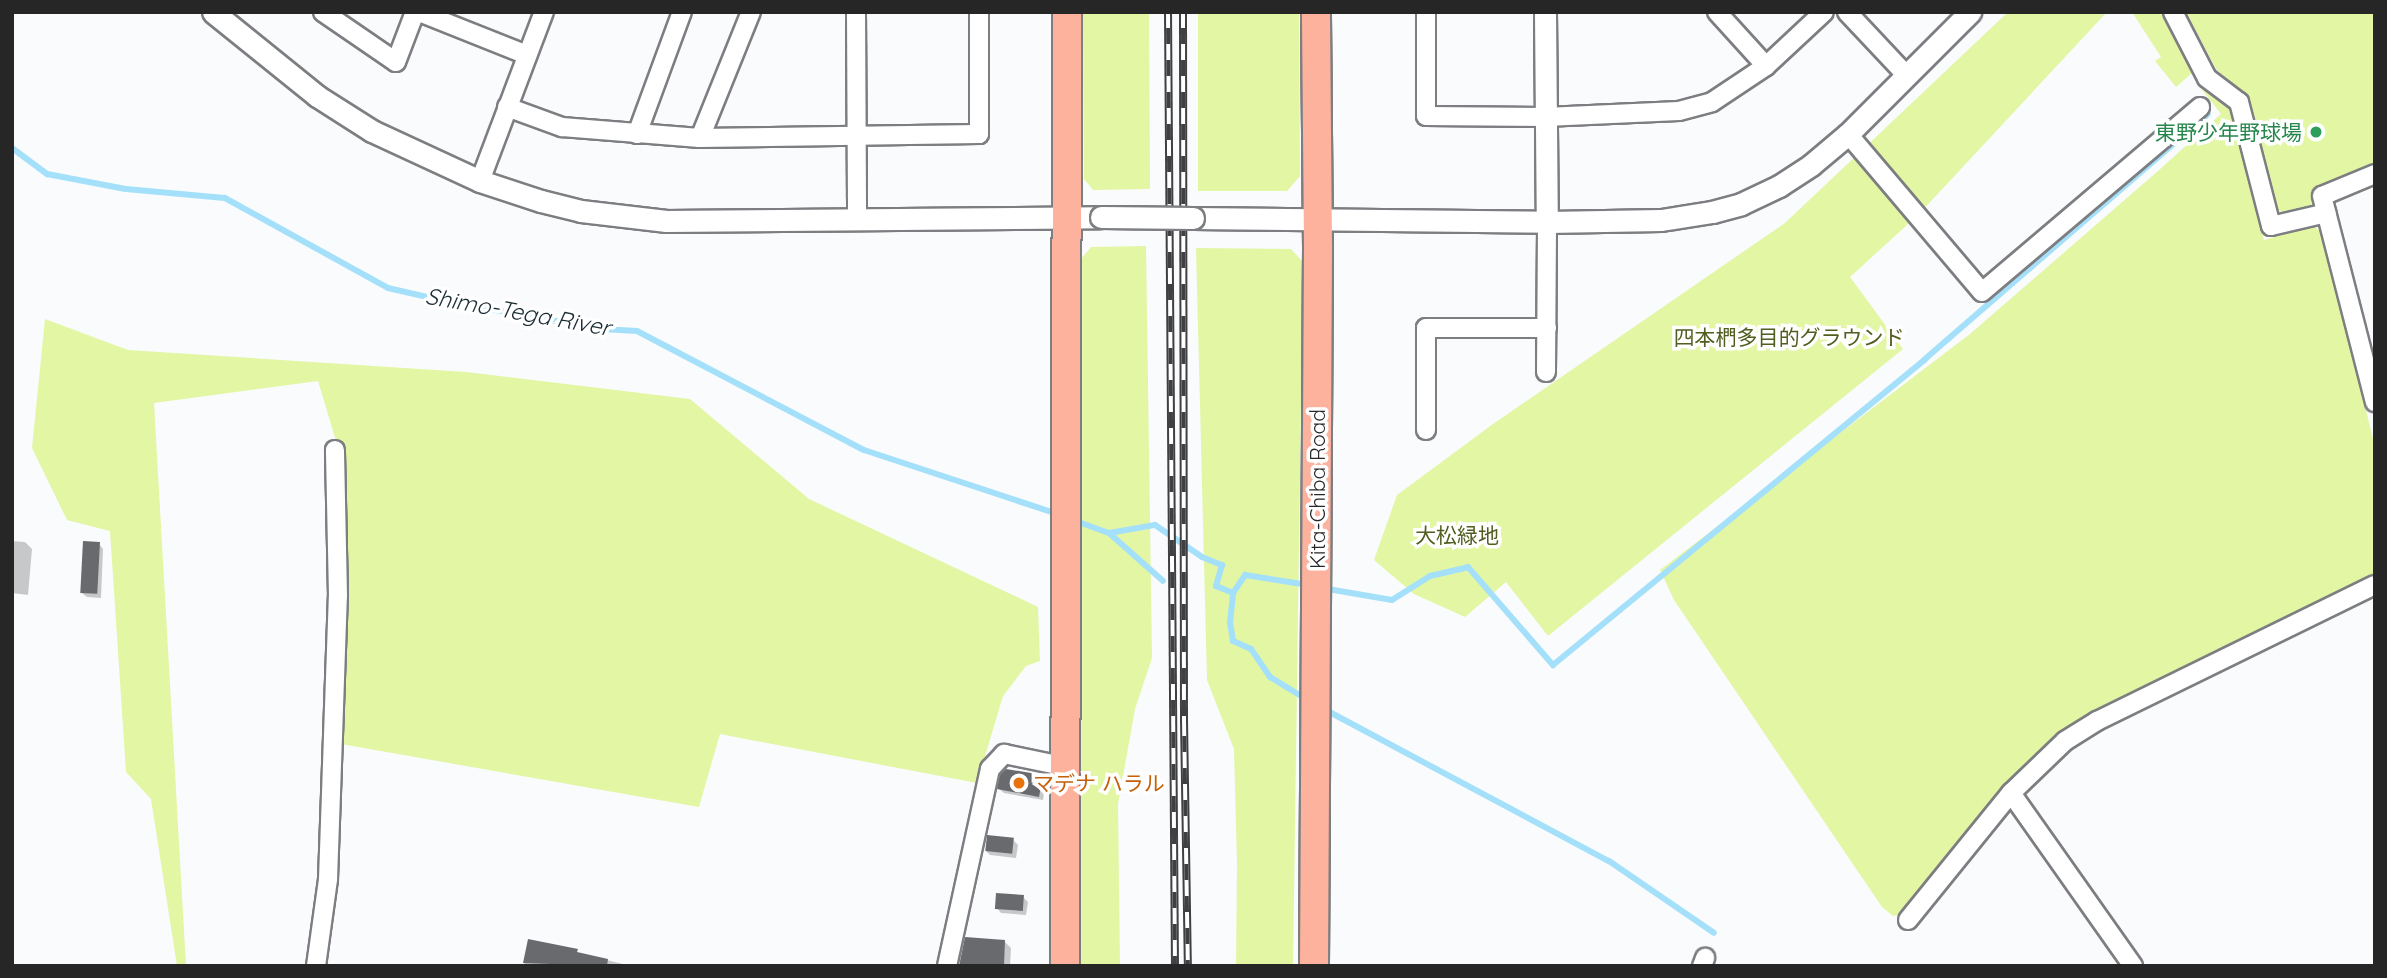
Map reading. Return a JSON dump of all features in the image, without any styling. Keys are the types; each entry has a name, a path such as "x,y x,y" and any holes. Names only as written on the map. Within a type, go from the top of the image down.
{"highway":[{"path":"1065,966 1068,702 1067,12"},
{"name":"Kita-Chiba Road","path":"1314,966 1317,787 1316,12"}],"street":[{"path":"213,12 317,96 428,159 480,181 541,201 626,218 666,221 1101,217 1547,222 1661,220 1741,204 1779,186 1848,134 1970,12"},
{"path":"323,12 397,62 417,12 527,55"},
{"path":"480,181 544,12"},
{"path":"637,134 682,12"},
{"path":"700,138 751,12"},
{"path":"856,12 857,219"},
{"path":"507,107 562,127 700,138 979,134 979,12"},
{"path":"1426,12 1426,116 1545,117 1679,111 1712,102 1766,66 1824,12"},
{"path":"1545,12 1546,372"},
{"path":"1717,12 1766,66"},
{"path":"1847,12 1907,76"},
{"path":"2173,12 2207,78 2239,102 2271,226 2327,213"},
{"path":"1848,134 1982,292 2200,107"},
{"path":"2375,174 2322,196 2375,402"},
{"path":"1426,430 1426,328 1547,328"},
{"path":"316,966 329,852 338,596 335,450"},
{"path":"1908,920 2011,793 2065,741 2097,721 2375,586"},
{"path":"947,966 990,769 1004,754 1067,767"},
{"path":"2011,793 2133,966"}],"green space":[{"path":"1083,12 1149,12 1150,189 1093,190 1084,179"},
{"path":"1198,12 1299,12 1300,176 1287,191 1198,191"},
{"name":"大松緑地","path":"2008,12 2107,12 1919,214 1850,277 1903,349 1548,636 1506,582 1465,617 1414,594 1374,560 1397,495 1493,424 1785,223"},
{"path":"2132,12 2164,12 2192,73 2176,87 2155,61 2161,57"},
{"name":"東野少年野球場","path":"2186,12 2375,12 2375,165 2315,189 2316,197 2309,208 2288,215 2274,208 2249,100 2216,69"},
{"path":"2200,87 2231,109 2264,240 2313,225 2323,234 2375,447 2375,577 2055,742 1904,914 1893,916 1882,907 1674,600 1660,570 1970,334 2158,171 2221,114"},
{"path":"1146,246 1152,658 1135,709 1118,804 1120,966 1075,966 1081,259 1091,247"},
{"path":"1196,248 1291,249 1303,262 1293,966 1236,966 1234,749 1207,680"},
{"path":"45,319 128,350 466,372 690,399 809,499 1038,607 1040,661 1026,666 1003,696 977,783 720,734 699,807 341,744 339,451 318,381 154,403 186,966 177,966 151,799 126,772 110,531 67,520 32,448"}],"building":[{"path":"83,541 100,542 97,594 80,593"},
{"path":"1006,769 1043,775 1039,797 997,789 1000,774"},
{"path":"987,835 1014,838 1012,854 985,851"},
{"path":"996,893 1024,895 1023,911 995,909"},
{"path":"965,937 1005,940 1004,966 959,966"},
{"path":"528,939 578,949 577,952 608,959 607,966 523,963"}],"waterway":[{"path":"1322,588 1392,600 1430,576 1468,567 1553,665 1925,359 2208,114"},
{"name":"Shimo-Tega River","path":"12,148 47,174 126,189 225,198 388,288 601,329 637,331 864,450 1060,515"},
{"path":"1073,520 1109,533 1163,581"},
{"path":"1109,533 1155,525 1202,557 1222,565 1216,586 1233,593"},
{"path":"1306,699 1270,677 1251,649 1233,641 1230,623 1233,593 1245,575 1308,585"},
{"path":"1322,708 1609,861 1714,933"}],"railway":[{"path":"1168,12 1175,966"},
{"path":"1183,12 1184,720 1188,966"}],"place":[{"name":"東野少年野球場","path":"2316,132"},
{"name":"マデナ ハラル","path":"1019,783"}],"park label":[{"name":"四本椚多目的グラウンド","path":"1789,337"}]}
